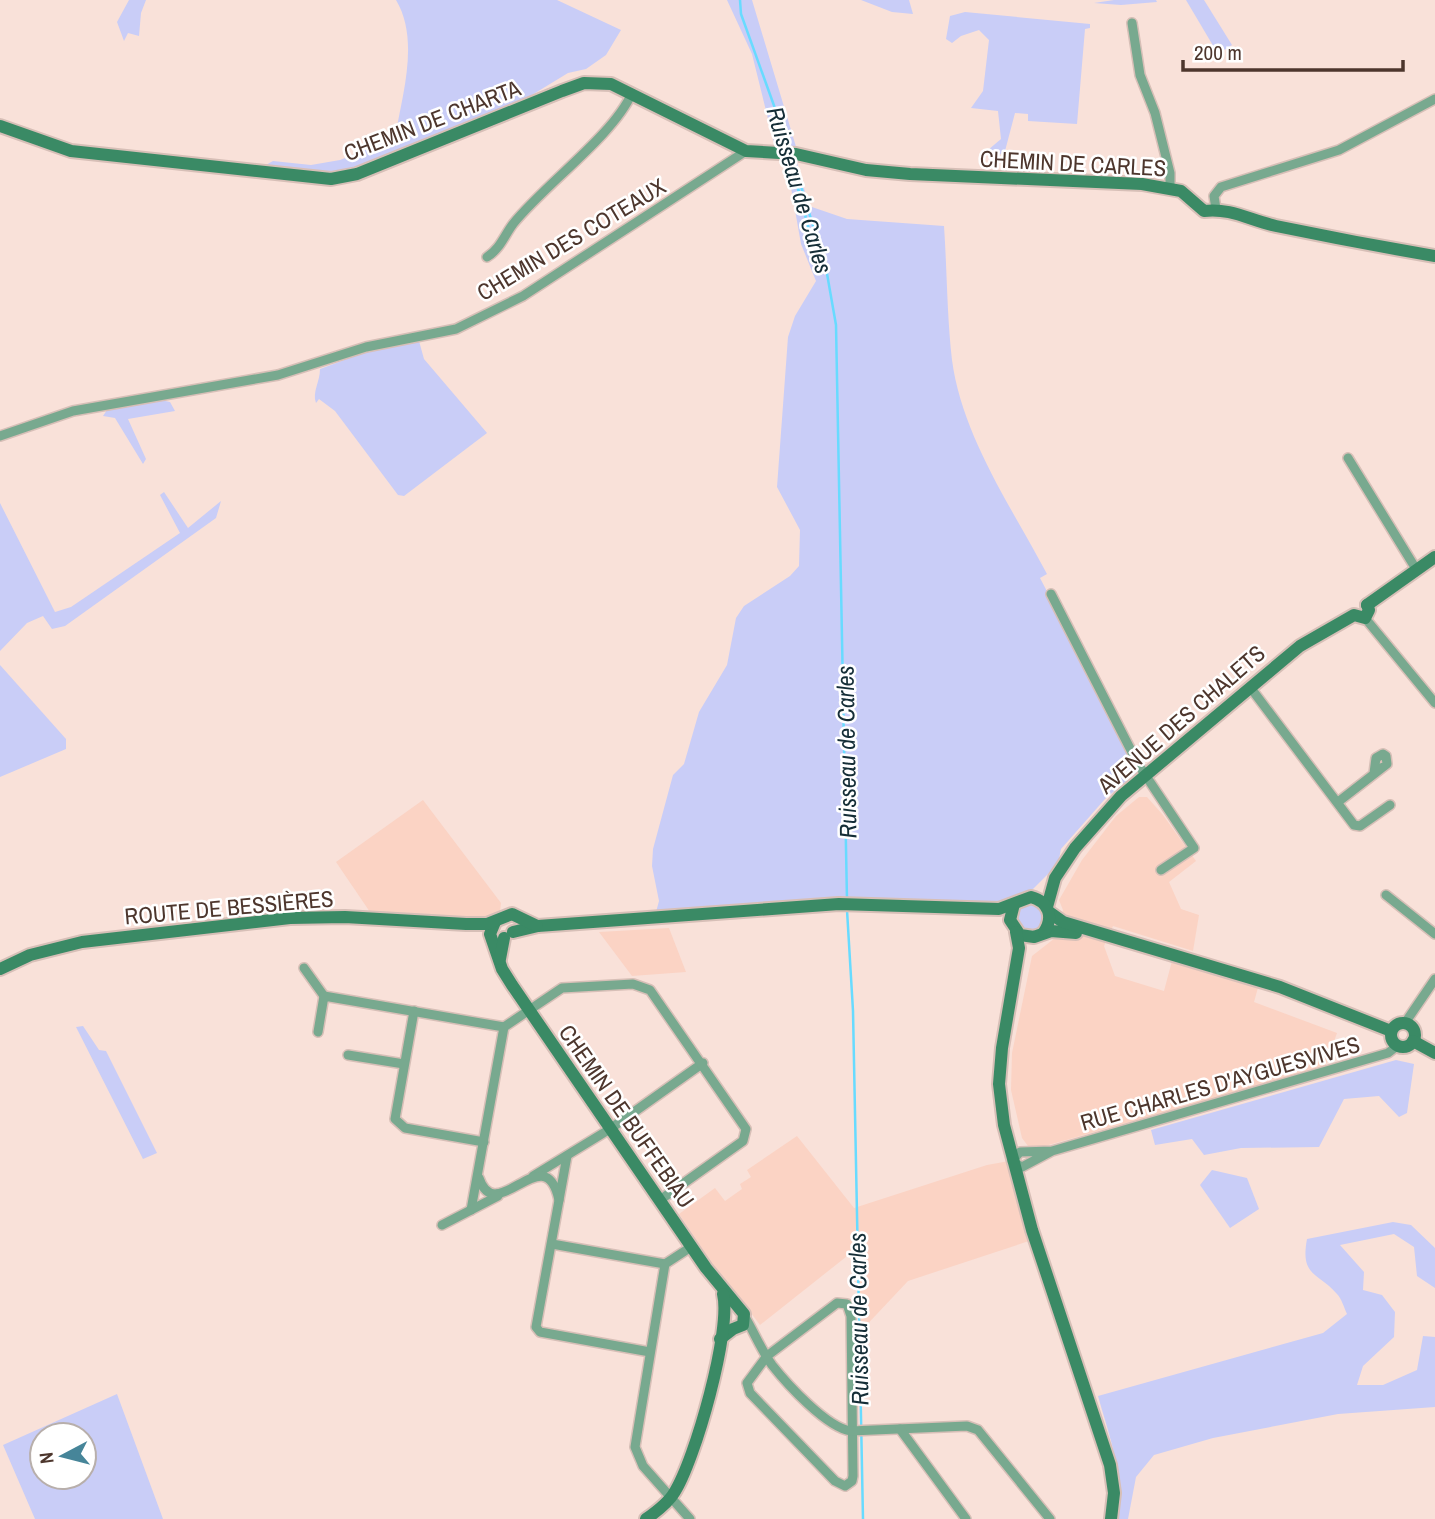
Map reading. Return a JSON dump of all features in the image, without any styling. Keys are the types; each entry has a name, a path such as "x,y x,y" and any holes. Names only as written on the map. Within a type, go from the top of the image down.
{"street":[{"path":"1132,23 1140,75 1155,113 1170,173 1170,188"},
{"name":"CHEMIN DE CHARTA","path":"0,126 71,151 331,179 357,174 584,83 607,83 746,151 781,155"},
{"path":"487,257 496,251 512,225 546,188 620,114 632,93"},
{"path":"1216,209 1214,196 1221,187 1339,150 1435,99"},
{"name":"CHEMIN DES COTEAUX","path":"0,436 73,411 278,375 366,347 456,329 523,296 746,151"},
{"name":"CHEMIN DE CARLES","path":"781,155 796,154 866,170 909,174 1142,184 1170,188 1187,195 1201,211 1216,209 1334,239 1435,256"},
{"path":"1348,458 1416,569"},
{"name":"AVENUE DES CHALETS","path":"1031,898 1055,878 1100,816 1250,687 1300,646 1362,612 1435,556"},
{"path":"1051,594 1146,776 1194,848 1161,870"},
{"path":"1362,612 1435,703"},
{"path":"1250,687 1354,825 1360,826 1390,804"},
{"path":"1338,802 1374,773"},
{"name":"AVENUE DES CHALETS","path":"1048,909 1055,878"},
{"path":"1386,895 1435,934"},
{"path":"499,932 538,926 839,904 999,909 1031,898 1063,922 1280,987 1391,1031"},
{"path":"1014,904 1010,916 1019,948 1017,974 1005,1028 1000,1100 1045,1264 1110,1465 1114,1493 1111,1519"},
{"path":"1017,974 1049,922 1048,909"},
{"path":"966,910 1039,935 1060,930 1125,942"},
{"path":"499,932 506,914 538,926"},
{"name":"ROUTE DE BESSIÈRES","path":"0,969 30,955 82,942 290,918 345,917 466,925 499,932"},
{"path":"499,932 517,928 518,918"},
{"name":"CHEMIN DE BUFFEBIAU","path":"499,932 500,963 528,1010 722,1291 737,1321"},
{"path":"304,968 324,996 318,1032"},
{"path":"1405,1023 1415,1033 1413,1041 1408,1046 1397,1046 1391,1038 1391,1031 1396,1025 1405,1023 1435,979"},
{"path":"471,1210 504,1027 562,988 639,985 650,990 703,1063 746,1129 743,1141 660,1200"},
{"path":"324,996 504,1027"},
{"path":"414,1011 397,1123 405,1128 484,1142"},
{"path":"1413,1041 1435,1053"},
{"name":"RUE CHARLES D'AYGUESVIVES","path":"1018,1160 1388,1053 1397,1046"},
{"path":"348,1055 404,1064"},
{"path":"442,1225 567,1156 703,1063"},
{"name":"RUE CHARLES D'AYGUESVIVES","path":"1018,1160 1052,1152"},
{"path":"567,1156 536,1327 540,1332 650,1352"},
{"path":"478,1174 485,1191 494,1195 502,1194"},
{"path":"533,1175 549,1180 559,1201"},
{"path":"552,1244 665,1264 691,1247"},
{"path":"665,1264 635,1447 643,1466 690,1519"},
{"path":"847,1304 851,1316 852,1481 849,1485 840,1485 747,1389 749,1378 767,1356 831,1305 847,1304"},
{"path":"646,1519 672,1496 692,1455 702,1423 720,1339 737,1321 805,1400 839,1428 851,1431 967,1426 978,1430 1050,1519"},
{"path":"900,1429 966,1519"}],"shaded area":[{"path":"129,0 146,0 141,13 139,36 128,33 124,41 117,22"},
{"path":"396,0 557,0 621,30 606,55 586,69 568,73 527,98 350,173 324,176 264,166 273,161 311,165 340,160 395,138 405,86 408,50 407,32"},
{"path":"727,0 752,0 797,150 775,147 752,54"},
{"path":"861,0 909,0 913,14 892,12"},
{"path":"1114,0 1157,2 1121,5 1094,3"},
{"path":"1186,0 1204,0 1232,45 1218,54"},
{"path":"965,12 1090,24 1090,28 1085,29 1077,124 1028,121 1028,114 1015,113 1005,151 990,162 988,150 1001,139 998,111 971,108 983,91 989,40 979,30 961,36 952,43 946,39 950,16"},
{"path":"788,157 791,157 811,232 808,231"},
{"path":"796,159 809,206 847,219 944,226 952,360 966,416 990,471 1047,574 1040,578 1140,769 1105,799 1061,849 1058,864 1033,889 999,906 861,898 656,912 659,901 652,866 653,849 673,775 684,764 699,712 727,665 736,618 744,606 790,576 799,566 800,530 777,487 788,337 795,316 816,281 801,244 787,165"},
{"path":"419,341 424,359 487,433 404,496 398,495 335,411 319,399 316,403 315,395 320,369 374,349"},
{"path":"156,399 170,402 175,411 128,419 146,459 143,464 115,418 103,416 107,410"},
{"path":"164,492 188,528 221,501 216,518 65,626 52,629 43,616 27,623 0,651 0,503 55,612 71,607 180,533 160,495"},
{"path":"0,665 66,739 66,749 0,777"},
{"path":"1139,797 1147,797 1196,861 1169,882 1181,909 1199,915 1193,951 1113,926 1104,946 1115,976 1164,991 1172,961 1259,984 1254,1002 1337,1033 1325,1067 1031,1150 1022,1138 1011,1090 1012,1053 1032,956 1055,938 1063,910 1059,900 1082,860 1116,816"},
{"path":"423,800 501,903 500,912 494,918 370,912 336,862"},
{"path":"1025,902 1038,904 1046,916 1041,929 1028,933 1016,926 1015,912"},
{"path":"669,928 686,972 632,976 599,932"},
{"path":"83,1026 99,1050 106,1051 157,1153 143,1159 76,1027"},
{"path":"1396,1060 1414,1064 1407,1113 1399,1117 1379,1096 1344,1099 1319,1147 1241,1148 1204,1155 1192,1139 1155,1145 1151,1130"},
{"path":"797,1136 854,1208 987,1165 1009,1161 1032,1240 908,1281 860,1332 856,1249 760,1325 748,1309 739,1304 679,1214 715,1188 725,1201 742,1189 740,1184 751,1177 747,1170"},
{"path":"1212,1170 1247,1178 1259,1209 1230,1228 1200,1185"},
{"path":"1393,1222 1411,1225 1435,1248 1435,1288 1417,1276 1414,1247 1394,1234 1340,1245 1364,1272 1363,1290 1382,1295 1395,1312 1394,1337 1363,1366 1357,1385 1383,1385 1417,1370 1423,1336 1435,1337 1435,1407 1338,1414 1213,1438 1154,1455 1136,1477 1128,1519 1116,1519 1117,1472 1112,1443 1098,1396 1323,1333 1347,1314 1339,1296 1308,1267 1307,1239"},
{"path":"117,1394 163,1519 35,1519 3,1445 28,1434 28,1491 98,1491 98,1421 57,1421"}],"waterway":[{"name":"Ruisseau de Carles","path":"740,0 741,14 790,150"},
{"name":"Ruisseau de Carles","path":"792,157 826,268 836,325 847,900"},
{"name":"Ruisseau de Carles","path":"847,910 853,1011 863,1519"}]}
